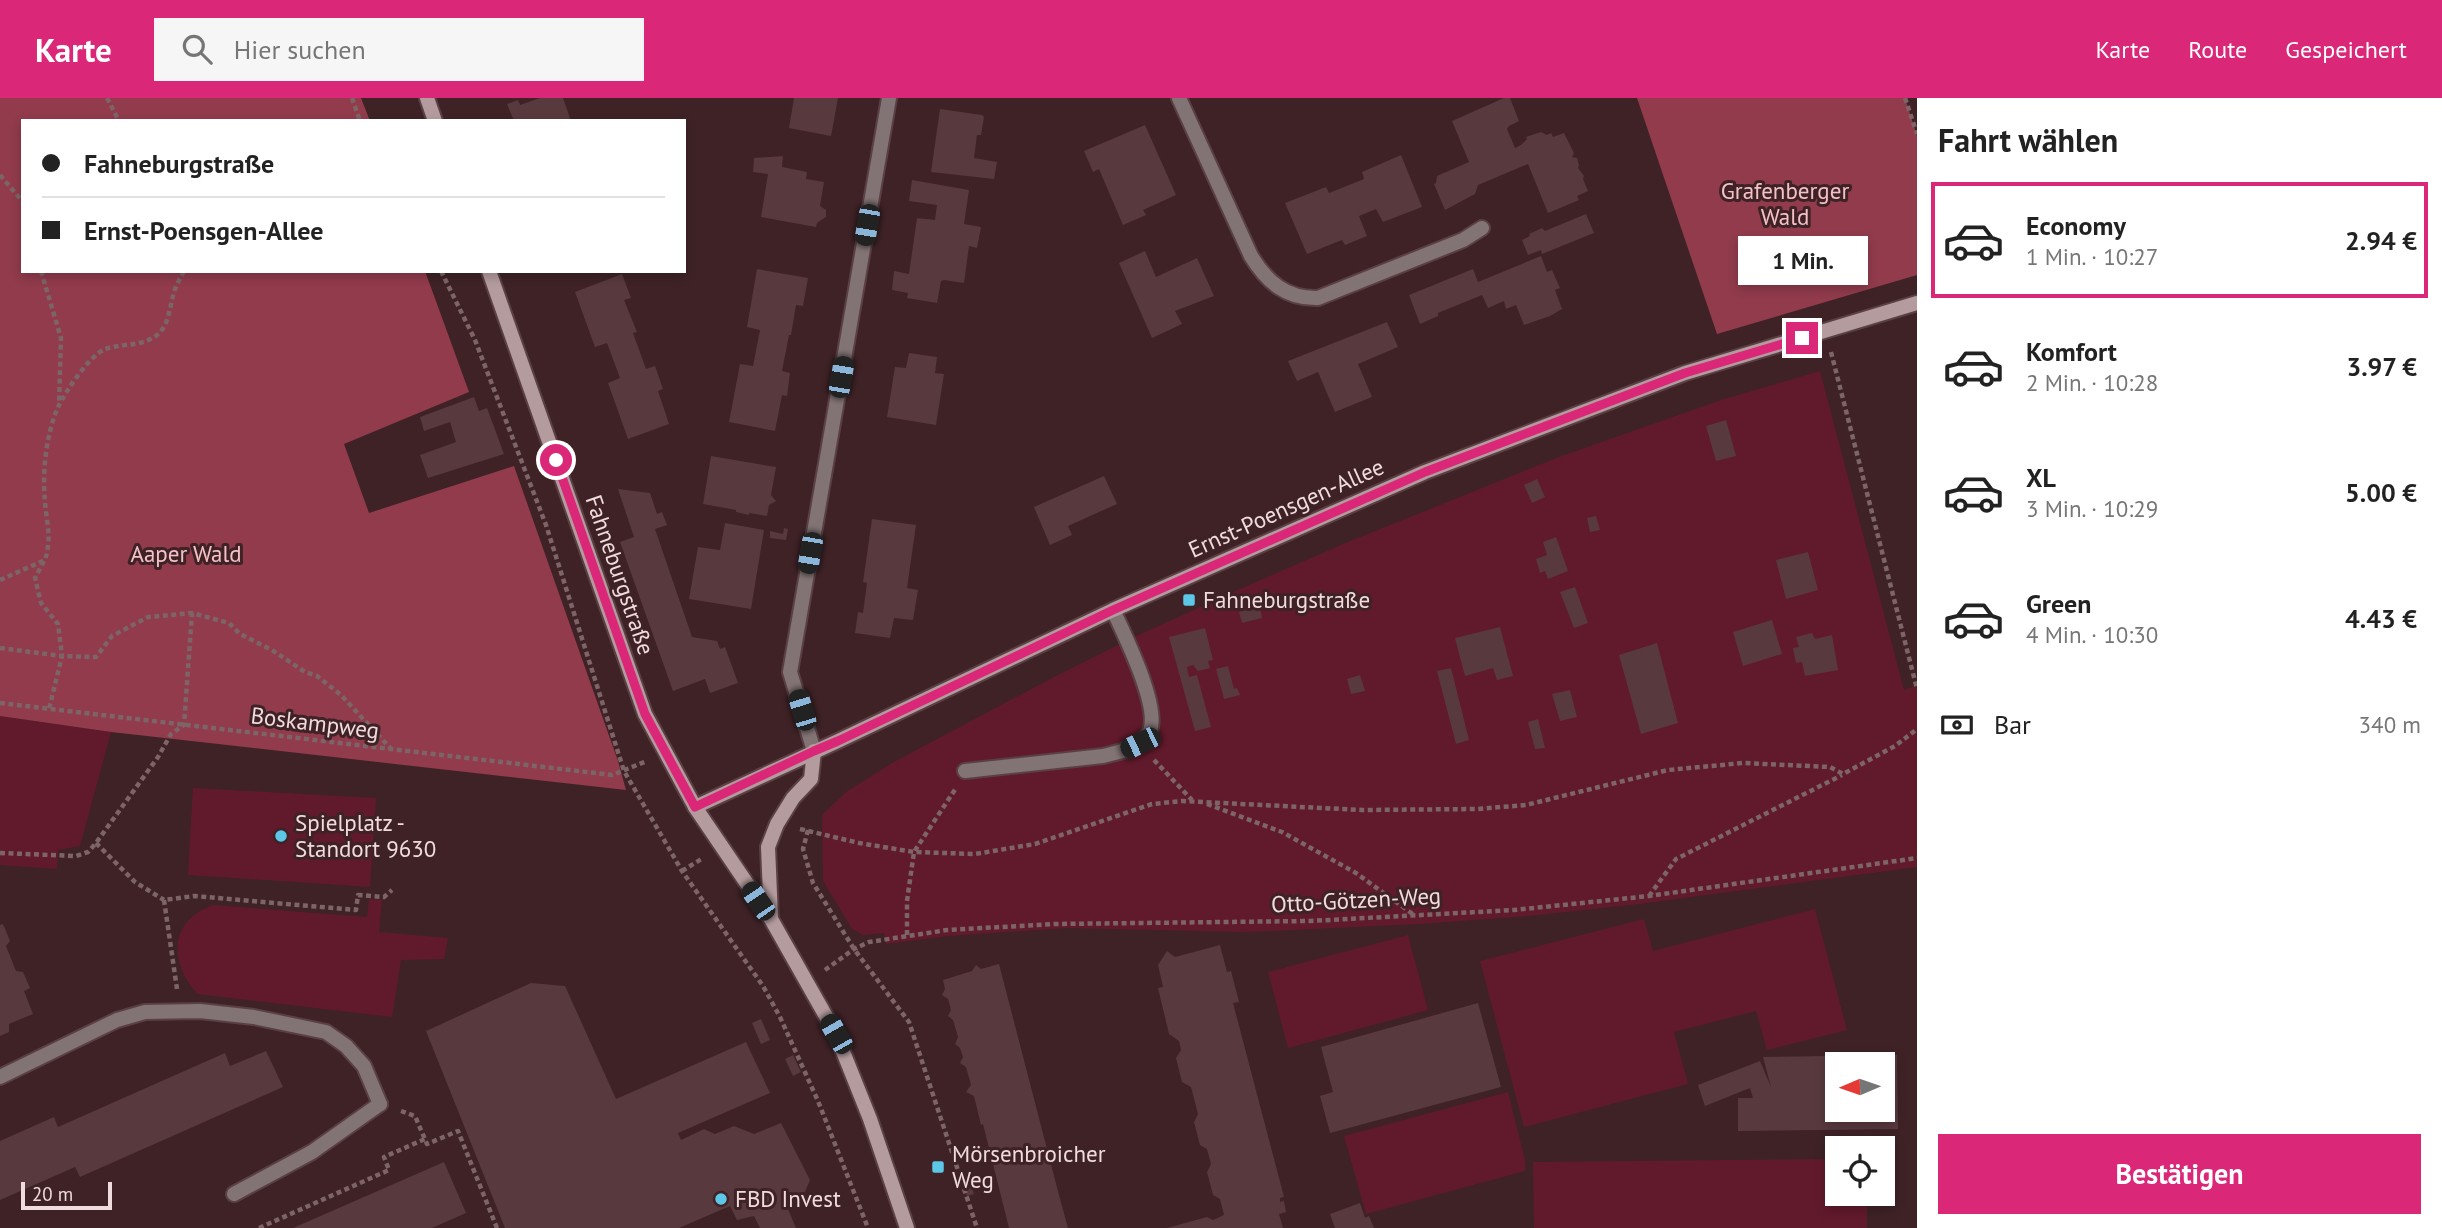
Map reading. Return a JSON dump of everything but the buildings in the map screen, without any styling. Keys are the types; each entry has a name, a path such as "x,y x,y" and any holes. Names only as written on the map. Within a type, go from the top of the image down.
{"street":[{"path":"427,98 434,119"},
{"path":"771,919 768,847 783,813 811,779 814,751 790,672 889,98"},
{"path":"1179,98 1251,256 1262,274 1277,288 1295,296 1318,298 1463,240 1482,228"},
{"name":"Fahneburgstraße","path":"490,273 630,676 645,714 695,807"},
{"name":"Ernst-Poensgen-Allee","path":"695,807 1113,610 1425,472 1685,373 1917,303"},
{"path":"965,771 1103,756 1140,743 1150,732 1152,720 1149,700 1134,656 1113,610"},
{"path":"695,807 771,919 836,1034 870,1119 907,1228"},
{"path":"0,1077 117,1020 145,1012 181,1010 254,1017 326,1032 346,1046 363,1066 380,1104 313,1152 234,1194"}],"path":[{"path":"107,98 118,119"},
{"path":"352,98 359,119"},
{"path":"1906,98 1917,134"},
{"path":"0,175 21,200"},
{"path":"42,273 61,338 59,405"},
{"path":"49,709 62,656 58,624 41,603 35,578 51,542 45,500 45,465 51,429 59,405 89,361 105,349 132,345 156,335 168,319 173,293 183,273"},
{"path":"442,273 475,340 547,525 624,771 682,871 763,986 780,1017 818,1101 868,1228"},
{"path":"1825,331 1917,689"},
{"path":"0,580 45,560"},
{"path":"0,853 76,856 88,852 96,843 158,757 171,734 184,725 192,613"},
{"path":"0,648 62,656 96,657 113,636 148,617 192,613 229,623 240,634 317,677 341,695 393,750"},
{"name":"Boskampweg","path":"0,703 612,775 624,771"},
{"path":"1649,896 1676,859 1895,746 1917,729"},
{"path":"1140,743 1161,770 1192,800"},
{"path":"1203,803 1362,810 1478,809 1526,805 1668,770 1744,763 1830,767 1843,774"},
{"path":"907,935 907,901 914,852 939,817 965,771"},
{"path":"977,1228 909,1022 854,949 813,883 803,849 808,831 914,852 975,854 1035,844 1152,804 1192,800 1282,832 1356,873 1414,915"},
{"path":"96,843 135,882 163,900 194,896 356,910 358,895 384,897 392,890"},
{"name":"Otto-Götzen-Weg","path":"808,983 854,949 869,942 907,935 1055,924 1211,923 1514,910 1649,896 1917,858"},
{"path":"163,900 181,1010"},
{"path":"380,1104 415,1116 427,1144 458,1131 497,1228"},
{"path":"259,1228 388,1170 384,1157 425,1139"}],"shaded area":[{"path":"1820,371 1904,690 1917,685 1917,867 1529,916 1246,932 1068,928 948,936 886,944 884,933 863,935 852,929 823,881 822,815 846,792 892,763 1054,677 1130,639 1343,544 1559,457 1721,400"},
{"path":"0,716 111,732 80,846 58,850 57,869 0,865"},
{"name":"Spielplatz - Standort 9630","path":"193,788 376,798 370,887 188,875"},
{"path":"369,899 382,900 379,932 448,938 444,959 401,960 392,1017 197,994 182,970 178,948 182,930 194,915 213,905 367,917"},
{"path":"1815,909 1847,1030 1767,1050 1756,1011 1674,1032 1688,1084 1524,1127 1480,961 1644,919 1653,951"},
{"path":"1408,935 1428,1010 1288,1048 1268,972"},
{"path":"1508,1092 1525,1160 1525,1171 1366,1214 1344,1136"},
{"path":"1825,1159 1825,1206 1867,1206 1867,1228 1534,1228 1533,1162"}],"green space":[{"name":"Aaper Wald","path":"0,98 361,98 369,119 21,119 21,273 426,273 469,392 344,444 369,513 514,466 626,790 111,732 0,716"},
{"name":"Grafenberger Wald","path":"1637,98 1905,98 1917,136 1917,275 1717,334"}],"place":[{"name":"Fahneburgstraße","path":"1189,600"},
{"name":"Spielplatz - Standort 9630","path":"281,836"},
{"name":"Mörsenbroicher Weg","path":"938,1167"},
{"name":"FBD Invest","path":"721,1199"}],"route":[{"path":"556,460 645,714 695,807 1113,610 1425,472 1685,373 1802,338"}]}
